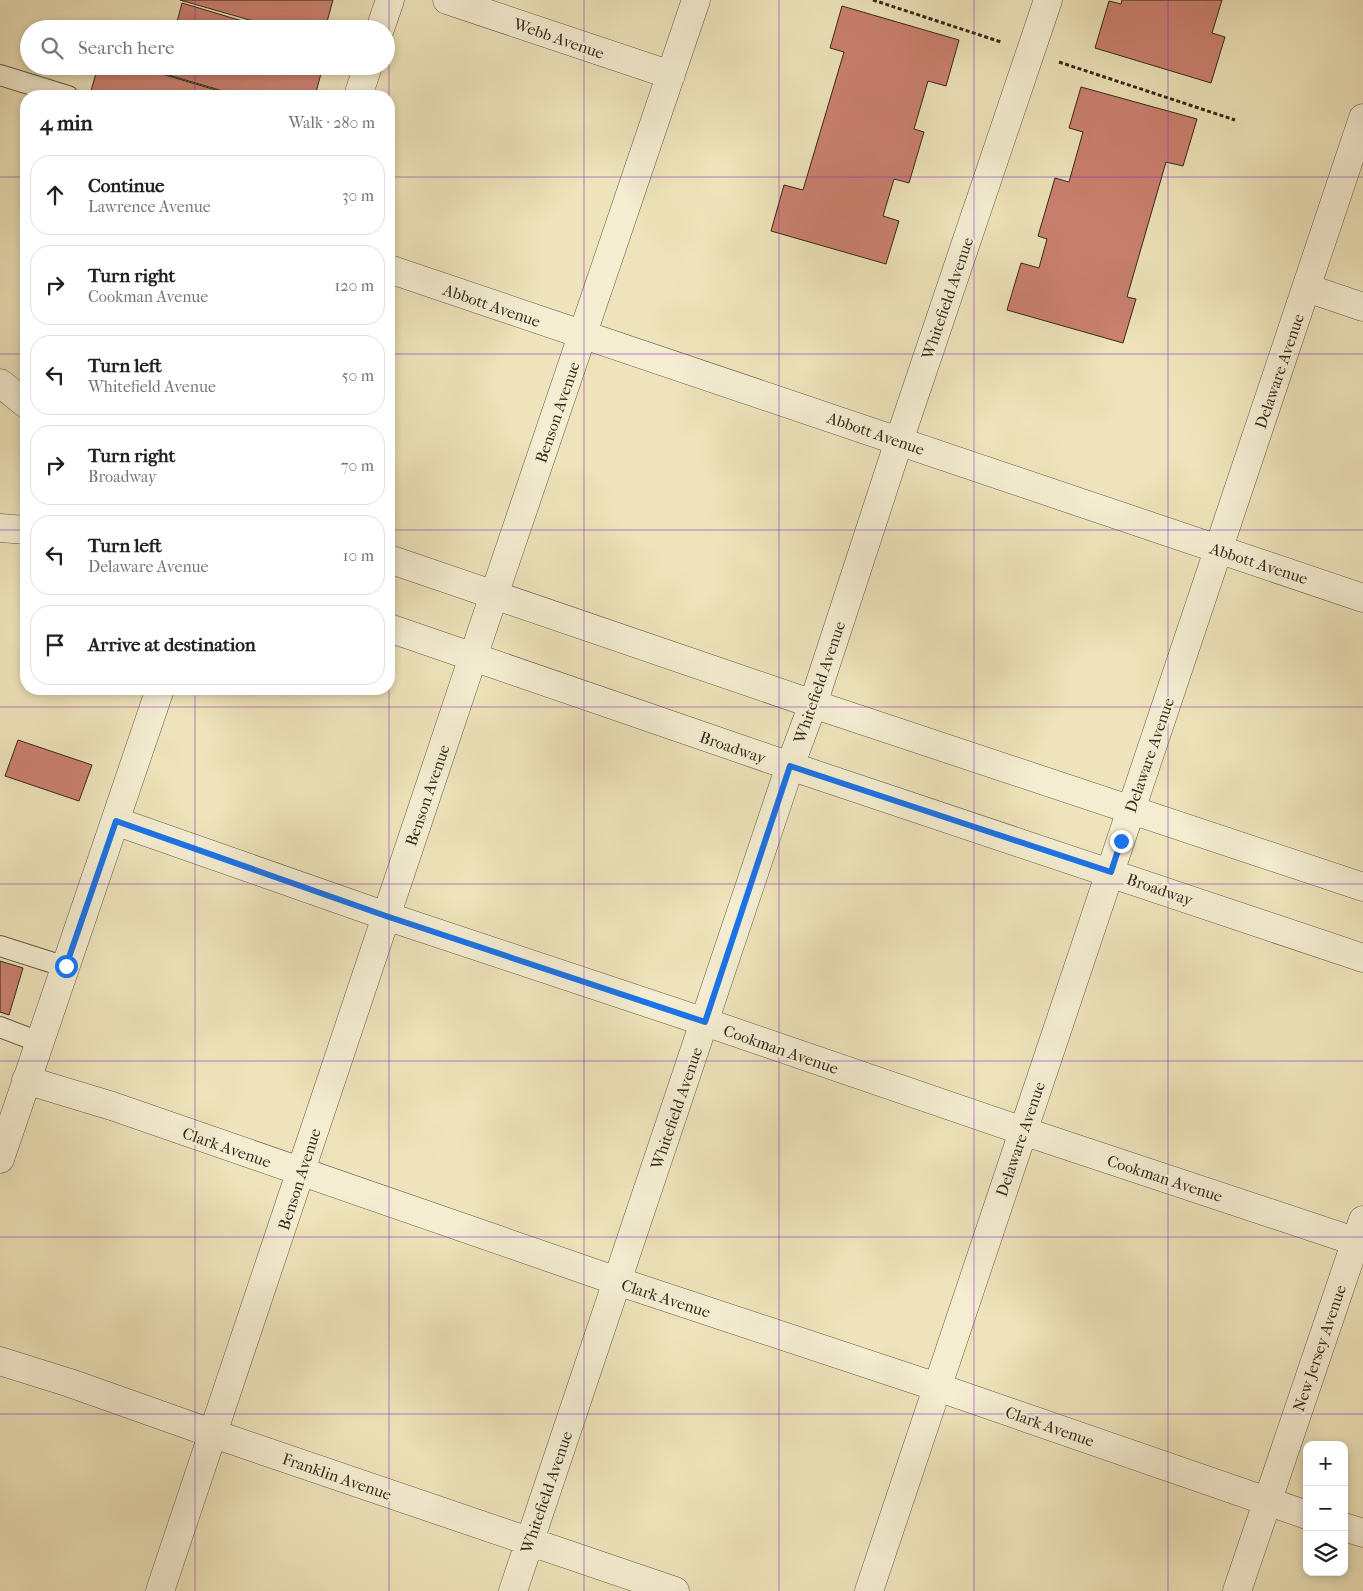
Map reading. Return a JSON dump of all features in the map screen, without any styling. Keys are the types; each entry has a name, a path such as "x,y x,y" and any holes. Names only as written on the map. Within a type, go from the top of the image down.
{"street":[{"path":"383,20 390,0"},
{"name":"Webb Avenue","path":"447,0 671,75"},
{"name":"Benson Avenue","path":"160,1591 473,657 696,0"},
{"name":"Whitefield Avenue","path":"513,1591 790,766 813,704 899,441 1048,0"},
{"path":"360,90 365,75"},
{"name":"Delaware Avenue","path":"869,1591 1363,118"},
{"name":"Abbott Avenue","path":"395,271 1363,598"},
{"path":"1307,288 1363,307"},
{"path":"0,383 20,399"},
{"path":"0,528 20,530"},
{"path":"395,561 813,704 1363,888"},
{"name":"Broadway","path":"395,630 790,766 1363,958"},
{"path":"0,1159 158,695"},
{"name":"Cookman Avenue","path":"116,821 386,916 705,1022 1023,1131 1361,1235"},
{"name":"Clark Avenue","path":"26,1080 112,1106 617,1282 937,1387 1303,1513"},
{"name":"New Jersey Avenue","path":"1237,1591 1361,1235"},
{"name":"Franklin Avenue","path":"0,1361 70,1383 675,1591"},
{"path":"1348,1528 1363,1533"}],"lane":[{"path":"0,74 49,90"},
{"path":"0,946 66,966"},
{"path":"0,1027 40,1042"}],"building":[{"path":"180,0 333,0 327,20 250,20"},
{"path":"1122,0 1222,0 1212,33 1225,37 1211,83 1095,48 1109,1 1121,4"},
{"path":"182,3 239,20 177,20"},
{"path":"842,6 959,40 946,86 928,81 914,129 924,132 909,183 894,179 883,216 899,221 886,264 771,231 784,185 803,190 844,52 830,48"},
{"path":"95,75 165,75 216,90 91,90"},
{"path":"169,75 321,75 317,90 220,90"},
{"path":"1081,87 1197,119 1183,166 1166,162 1127,297 1136,299 1123,343 1007,310 1021,263 1039,268 1047,239 1038,236 1055,178 1069,182 1083,132 1069,128"},
{"path":"18,740 92,765 79,801 5,776"},
{"path":"0,961 23,968 9,1015 0,1012"}],"route":[{"path":"66,966 116,821 386,916 705,1022 790,766 1111,872 1121,841"}]}
